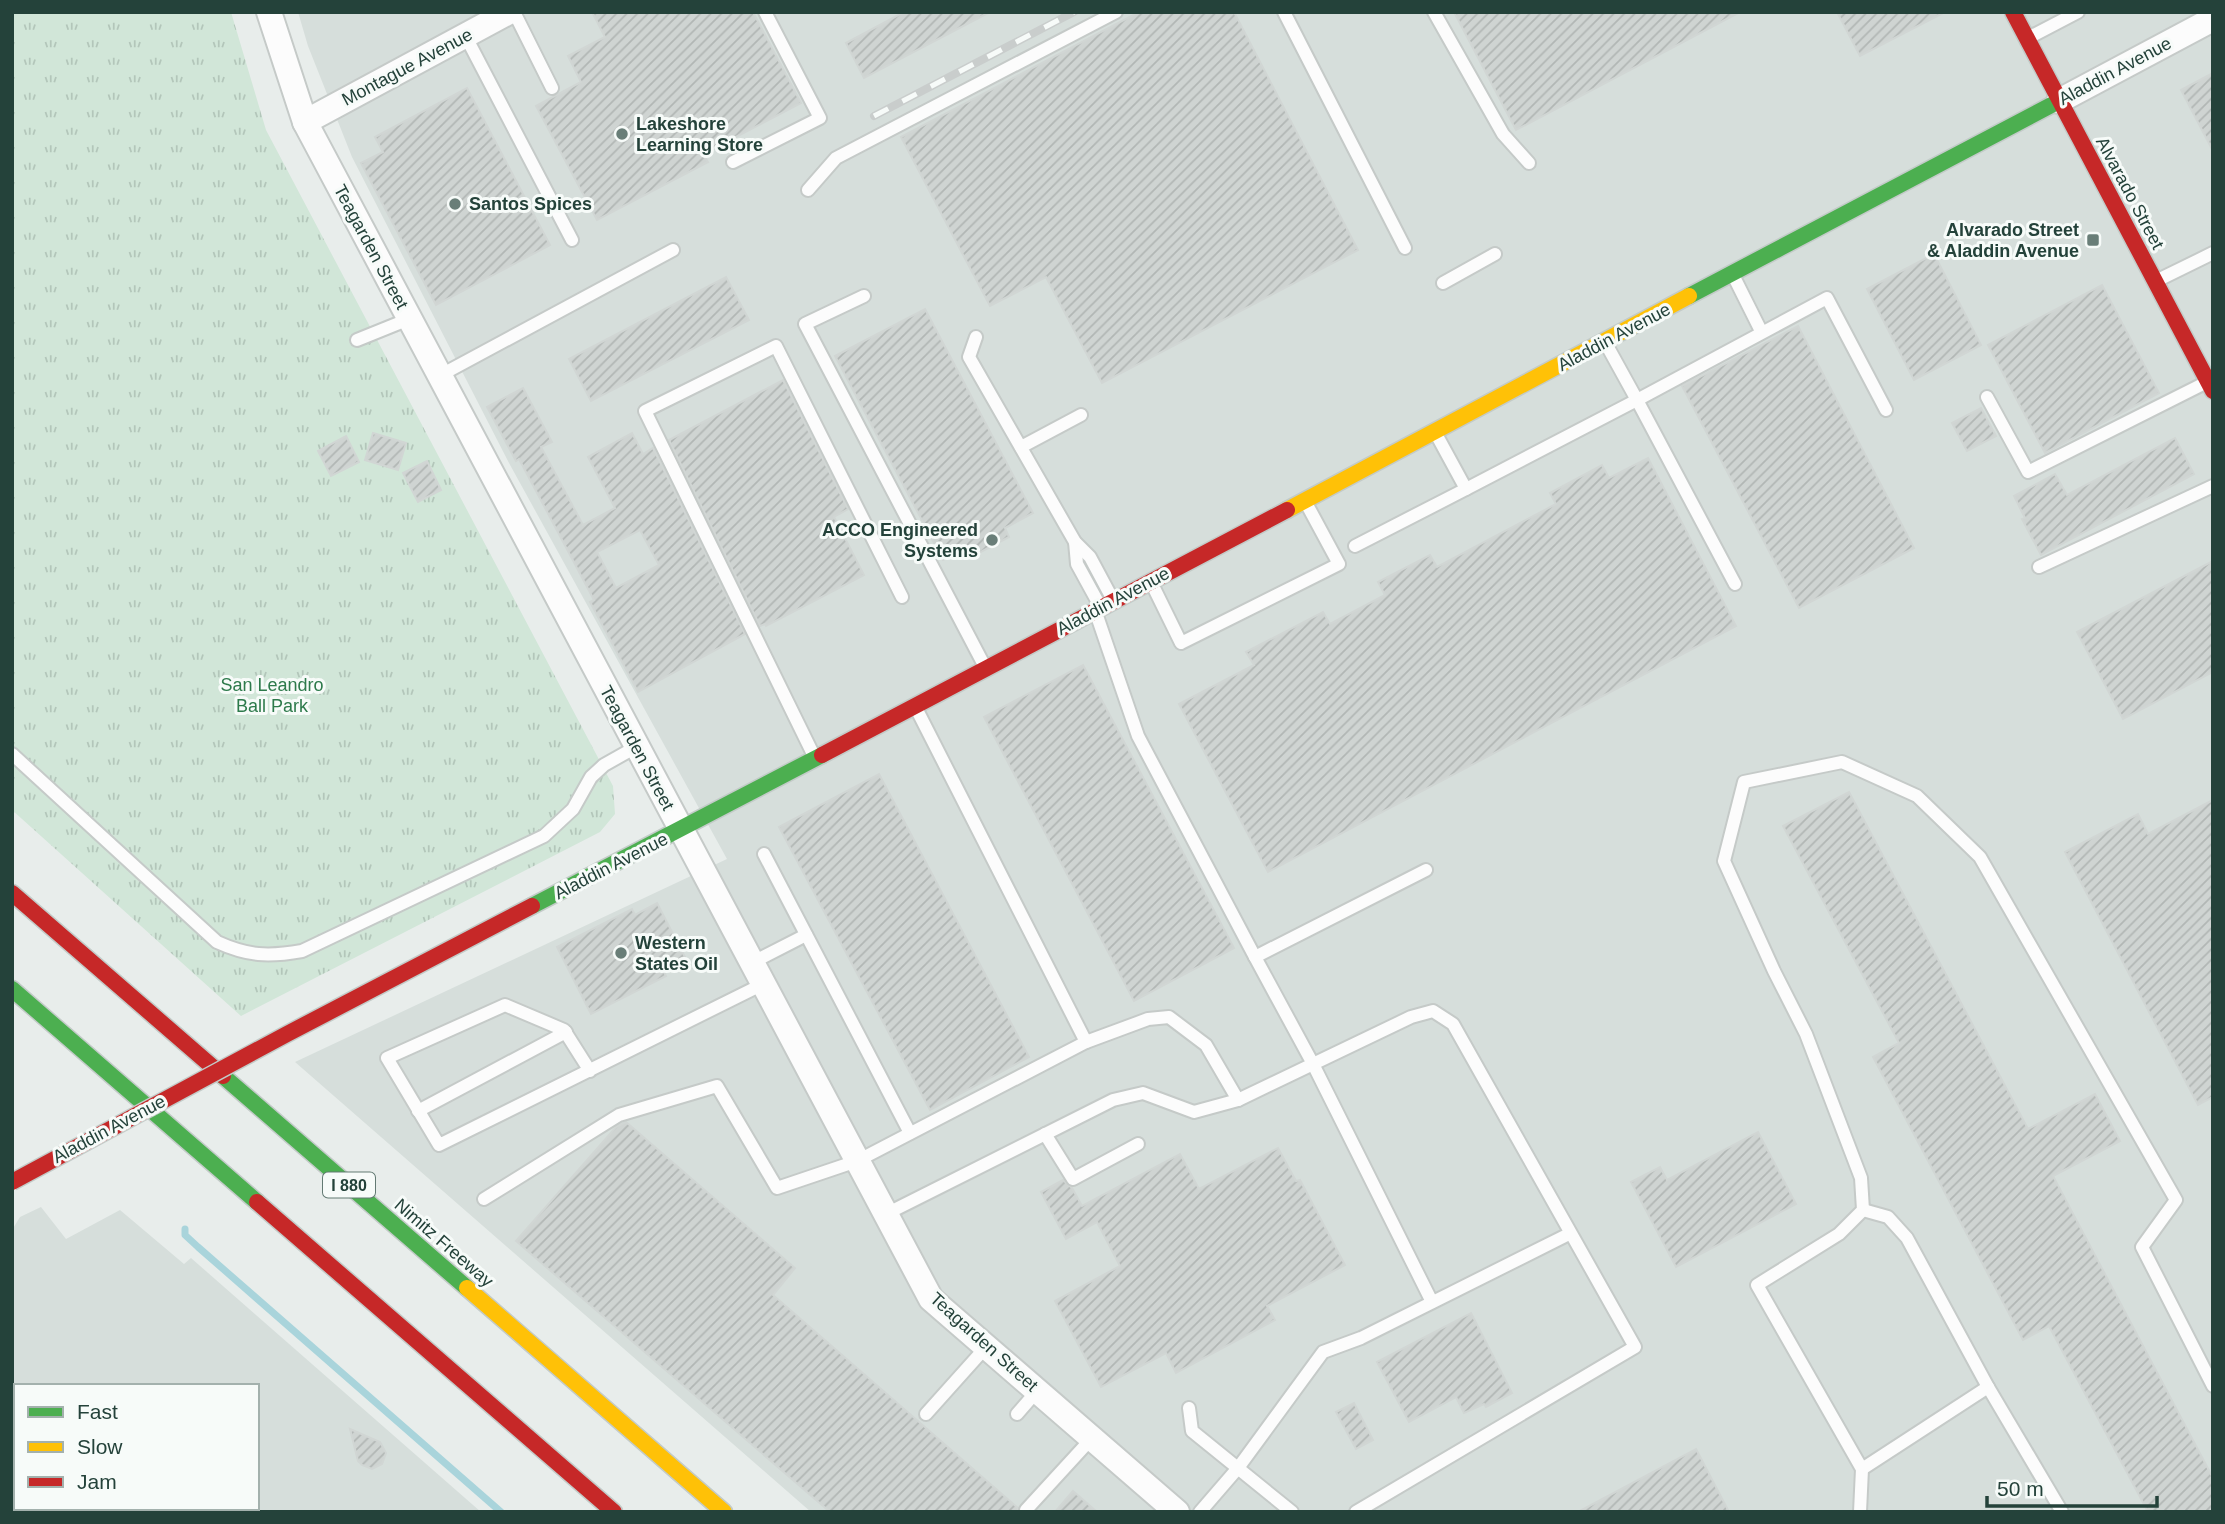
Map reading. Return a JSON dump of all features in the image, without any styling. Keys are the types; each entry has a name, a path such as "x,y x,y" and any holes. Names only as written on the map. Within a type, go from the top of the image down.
{"main road":[{"name":"Alvarado Street","path":"2013,12 2210,387"},
{"name":"Aladdin Avenue","path":"12,1182 287,1034 816,759 2059,101"},
{"name":"Nimitz Freeway","path":"12,893 724,1512"},
{"path":"12,989 614,1512"}],"street":[{"name":"Teagarden Street","path":"270,12 305,122 931,1299 1177,1512"},
{"name":"Montague Avenue","path":"305,122 512,12"},
{"name":"Aladdin Avenue","path":"2059,101 2213,19"}],"lane":[{"path":"512,12 552,88"},
{"path":"733,162 821,118 765,12"},
{"path":"808,190 836,158 1116,12"},
{"path":"1284,12 1405,248"},
{"path":"1434,12 1503,134 1529,163"},
{"path":"2027,39 2078,12"},
{"path":"466,37 572,240"},
{"path":"439,376 673,250"},
{"path":"2155,282 2213,253"},
{"path":"1443,283 1495,254"},
{"path":"1733,274 1761,331"},
{"path":"864,296 805,324 986,669"},
{"path":"1356,546 1827,298 1886,410"},
{"path":"357,340 409,318"},
{"path":"976,337 969,357 1075,542 1090,557 1138,736 1313,1064 1432,1302"},
{"path":"1605,341 1735,584"},
{"path":"816,759 645,411 776,346 902,597"},
{"path":"1987,397 2028,472 2210,387"},
{"path":"1021,446 1081,415"},
{"path":"1435,432 1466,489"},
{"path":"2039,567 2213,485"},
{"path":"1150,580 1181,643 1339,564 1304,500"},
{"path":"915,706 1086,1042"},
{"path":"12,754 217,942 240,953 272,956 302,951 544,835 573,808 591,777 604,765 636,747"},
{"path":"1860,1512 1863,1469 1757,1284 1839,1234 1863,1210 1861,1178 1806,1034 1724,861 1744,782 1842,762 1917,796 1980,857 2176,1200 2142,1247 2213,1386"},
{"path":"764,853 910,1133"},
{"path":"1255,957 1426,870"},
{"path":"590,1071 566,1032 505,1006 387,1058 439,1145 590,1071 757,974 806,935"},
{"path":"886,1214 1113,1100 1143,1093 1194,1112 1238,1100 1411,1017 1433,1012 1453,1024 1635,1347 1356,1512"},
{"path":"484,1199 619,1115 717,1086 777,1188 857,1161 1086,1042 1148,1019 1169,1017 1206,1045 1238,1100"},
{"path":"418,1111 566,1032"},
{"path":"1045,1134 1073,1179 1138,1144"},
{"path":"1863,1210 1888,1217 1907,1238 1988,1387 2062,1512"},
{"path":"1200,1512 1238,1468 1323,1352 1361,1338 1569,1234"},
{"path":"926,1414 986,1347"},
{"path":"1863,1469 1988,1387"},
{"path":"1017,1414 1037,1391"},
{"path":"1189,1408 1192,1431 1292,1512"},
{"path":"1026,1510 1092,1438"}],"shaded area":[{"path":"298,12 2213,12 2213,1512 811,1512 295,1062 727,859 509,463 352,157 308,46"},
{"path":"41,1207 66,1239 120,1210 184,1264 191,1258 481,1512 12,1512 12,1230 20,1217"}],"green space":[{"name":"San Leandro Ball Park","path":"12,12 231,12 266,130 613,786 615,814 600,832 241,1016 12,810"}],"building":[{"path":"592,12 753,12 801,103 703,154 708,162 597,220 536,106 581,82 568,56 605,37"},
{"path":"904,12 990,12 864,78 846,43"},
{"path":"1139,12 1234,12 1358,250 1102,383 1046,277 990,306 901,137"},
{"path":"1454,12 1740,12 1516,130"},
{"path":"1837,12 1945,12 1860,56"},
{"path":"2213,73 2213,151 2181,90"},
{"name":"Santos Spices","path":"467,88 550,245 436,305 361,163 383,152 375,137"},
{"path":"1934,254 1981,345 1914,380 1867,289"},
{"path":"726,277 749,320 591,401 569,359"},
{"path":"2102,285 2159,393 2045,453 1988,345"},
{"path":"925,309 1033,513 1005,528 1009,537 977,554 972,545 943,560 835,356"},
{"path":"1798,326 1914,548 1799,608 1682,386"},
{"path":"783,380 848,509 834,517 864,575 766,626 760,626 669,440"},
{"path":"523,388 552,442 541,447 583,525 615,508 588,457 632,433 643,454 653,448 745,634 638,692 590,602 594,600 519,459 516,461 487,407","holes":["640,530 659,565 616,588 597,552"]},
{"path":"1981,408 1996,436 1967,451 1952,423"},
{"path":"373,433 406,443 398,470 365,460"},
{"path":"346,436 359,462 331,476 318,451"},
{"path":"2175,438 2194,474 2041,555 2022,519 2025,518 2014,496 2055,474 2067,495"},
{"path":"1648,458 1736,626 1268,872 1179,704 1254,665 1246,652 1323,612 1330,624 1385,595 1378,582 1430,555 1437,567 1556,504 1550,493 1602,465 1609,478"},
{"path":"427,461 441,490 418,502 403,473"},
{"path":"2213,561 2213,672 2123,719 2077,632"},
{"path":"1083,665 1234,948 1134,1001 984,717"},
{"path":"879,774 1029,1057 930,1110 779,827"},
{"path":"1849,792 2028,1129 2095,1094 2120,1141 2053,1176 2213,1478 2213,1512 2148,1512 2049,1326 2023,1340 1873,1057 1899,1043 1783,826"},
{"path":"2213,800 2213,1097 2198,1105 2065,852 2138,814 2148,834"},
{"name":"Western States Oil","path":"657,903 686,959 663,970 666,976 591,1014 557,947 632,909 635,915"},
{"path":"626,1122 795,1268 773,1295 1018,1508 1018,1512 830,1512 516,1241 616,1127"},
{"path":"1758,1132 1796,1204 1676,1267 1631,1182 1660,1167 1667,1180"},
{"path":"1278,1148 1296,1181 1300,1180 1345,1265 1267,1306 1275,1320 1176,1373 1166,1353 1101,1387 1055,1301 1120,1266 1097,1222 1066,1239 1041,1192 1063,1180 1072,1188 1082,1206 1180,1154 1199,1189"},
{"path":"1471,1313 1512,1393 1486,1407 1484,1404 1464,1413 1456,1397 1409,1422 1377,1362"},
{"path":"1354,1403 1373,1440 1356,1449 1336,1412"},
{"path":"350,1429 380,1442 386,1453 382,1464 372,1469 358,1461"},
{"path":"1696,1449 1729,1512 1578,1512"},
{"path":"1073,1491 1097,1512 1055,1512"}],"waterway":[{"path":"185,1229 185,1235 198,1247 501,1512"}],"railway":[{"path":"874,116 1074,12"}],"traffic: fast":[{"path":"1689,296 2059,101"},
{"path":"532,906 822,755"},
{"path":"12,989 257,1202"},
{"path":"223,1076 467,1288"}],"traffic: slow":[{"path":"1287,510 1689,296"},
{"path":"467,1288 724,1512"}],"traffic: jam":[{"path":"2013,12 2213,391"},
{"path":"822,755 1287,510"},
{"path":"12,893 223,1076"},
{"path":"12,1182 532,906"},
{"path":"257,1202 614,1512"}],"place":[{"name":"Lakeshore Learning Store","path":"622,134"},
{"name":"Santos Spices","path":"455,204"},
{"name":"Alvarado Street & Aladdin Avenue","path":"2093,240"},
{"name":"ACCO Engineered Systems","path":"992,540"},
{"name":"Western States Oil","path":"621,953"}]}
